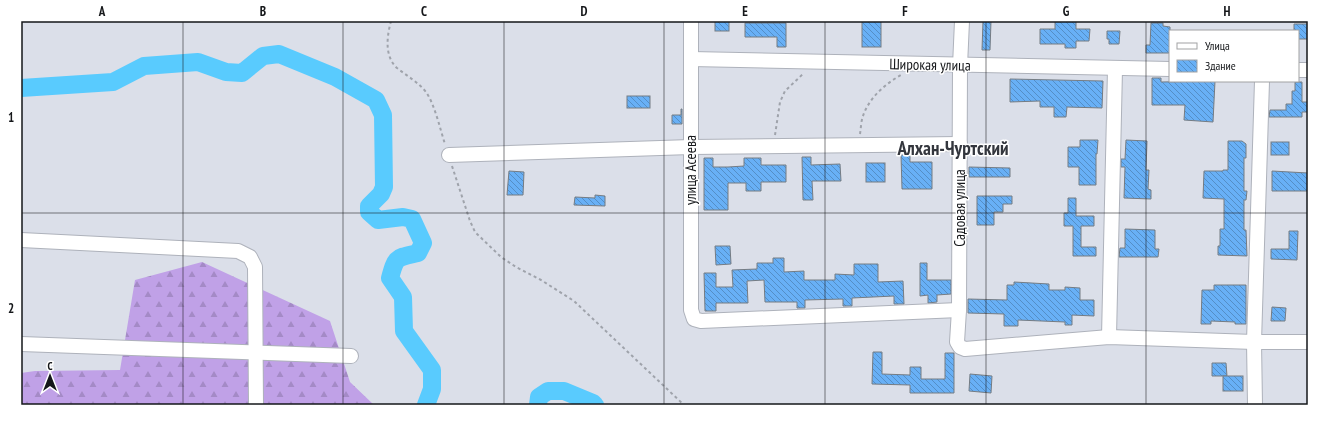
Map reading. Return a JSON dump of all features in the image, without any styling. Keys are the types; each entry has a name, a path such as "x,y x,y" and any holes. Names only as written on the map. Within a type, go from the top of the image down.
{"street":[{"name":"улица Асеева","path":"691,21 691,310 694,318 701,321 959,310"},
{"name":"Садовая улица","path":"962,21 960,66 959,310 957,342 960,347 965,349 1109,337"},
{"name":"Широкая улица","path":"691,59 960,66 1169,69"},
{"path":"1115,69 1109,337 1254,342 1308,342"},
{"path":"1255,405 1254,342 1262,82"},
{"path":"449,155 691,147 960,144"},
{"path":"21,240 238,251 250,257 255,267 256,405"},
{"path":"21,344 352,356"}],"path":[{"path":"391,21 387,44 390,57 396,66 418,84 432,103 475,232 501,257 574,301 684,405"},
{"path":"774,146 780,102 785,91 802,73 818,62"},
{"path":"858,145 863,115 875,95 888,82 902,75"}],"green space":[{"path":"202,262 330,321 350,382 374,405 21,405 21,373 35,371 120,370 135,280"}],"building":[{"path":"715,21 729,21 729,31 715,31"},
{"path":"862,21 881,21 881,47 862,47"},
{"path":"983,21 991,21 990,50 982,50"},
{"path":"1055,21 1076,21 1076,29 1090,29 1089,41 1076,41 1076,48 1065,48 1065,44 1040,44 1040,29 1055,29"},
{"path":"745,23 786,23 786,47 777,47 777,37 745,37"},
{"path":"1151,23 1163,23 1163,26 1170,27 1169,53 1146,53 1146,45 1150,45"},
{"path":"1294,24 1308,24 1308,39 1299,39 1299,30 1294,30"},
{"path":"1107,31 1120,31 1119,44 1109,44 1109,39 1107,39"},
{"path":"1152,78 1161,78 1161,82 1215,82 1213,122 1184,120 1185,105 1152,105"},
{"path":"1010,79 1103,81 1102,108 1067,107 1066,117 1054,117 1054,107 1040,107 1040,101 1010,102"},
{"path":"1295,82 1302,82 1302,102 1308,102 1308,112 1302,112 1302,117 1269,117 1270,110 1286,110 1286,104 1292,104 1292,91 1295,91"},
{"path":"627,96 650,96 650,108 627,108"},
{"path":"681,109 682,124 672,124 672,115 681,115"},
{"path":"1080,140 1098,140 1096,154 1096,185 1079,185 1079,167 1068,167 1068,147 1080,147"},
{"path":"1126,140 1147,141 1146,170 1149,170 1148,189 1151,190 1151,199 1124,198 1125,167 1121,167 1121,159 1125,159"},
{"path":"1228,141 1242,141 1246,144 1246,158 1244,158 1244,191 1247,191 1246,200 1244,200 1244,230 1246,230 1247,256 1218,255 1218,246 1220,246 1220,229 1224,229 1224,199 1203,198 1204,171 1228,170"},
{"path":"1271,142 1289,142 1289,155 1271,155"},
{"path":"901,155 910,155 910,162 932,162 932,189 902,189"},
{"path":"802,157 811,157 811,165 840,164 841,181 812,181 813,200 803,200"},
{"path":"704,158 713,158 713,167 744,166 744,158 761,158 761,165 786,165 786,182 761,182 761,191 746,191 746,183 728,183 728,210 704,210"},
{"path":"866,163 885,163 885,182 866,182"},
{"path":"969,167 1010,168 1010,177 969,177"},
{"path":"509,171 524,172 523,195 507,195"},
{"path":"1272,171 1308,173 1308,191 1272,191"},
{"path":"595,195 605,196 605,206 574,205 575,197 595,198"},
{"path":"977,196 1012,196 1012,204 1003,204 1003,212 994,212 994,225 977,225"},
{"path":"1068,198 1076,198 1076,216 1094,216 1094,226 1081,226 1081,247 1096,247 1096,256 1073,256 1073,226 1064,226 1064,213 1068,213"},
{"path":"1125,229 1155,230 1155,249 1159,249 1158,257 1119,257 1120,248 1125,248"},
{"path":"1289,231 1298,231 1297,260 1271,259 1271,249 1289,249"},
{"path":"715,246 730,246 731,264 716,265"},
{"path":"773,258 784,258 784,272 804,271 804,280 835,280 835,274 854,275 854,264 878,264 878,282 903,281 904,304 894,304 894,296 852,298 852,306 843,306 843,299 805,300 805,308 797,308 797,302 765,302 764,280 747,281 748,303 716,303 716,311 705,311 704,273 716,273 716,287 733,287 732,270 757,269 757,263 773,263"},
{"path":"920,263 927,263 927,280 951,280 951,294 937,295 937,302 928,303 928,295 920,296"},
{"path":"1014,282 1049,284 1049,290 1065,290 1065,287 1080,288 1080,300 1094,300 1094,316 1072,315 1072,325 1065,325 1065,322 1018,320 1018,326 1004,326 1004,314 968,313 968,299 1007,300 1007,285 1014,285"},
{"path":"1214,285 1246,285 1246,324 1211,321 1211,324 1201,324 1202,290 1214,290"},
{"path":"1272,307 1286,308 1285,321 1271,321"},
{"path":"873,352 882,352 882,374 910,375 910,367 921,367 921,379 945,379 945,353 954,353 954,393 910,393 910,385 872,384"},
{"path":"1212,363 1226,363 1227,376 1212,376"},
{"path":"970,374 992,376 991,393 969,391"},
{"path":"1223,376 1243,376 1243,391 1223,391"}],"waterway":[{"path":"21,88 113,82 144,66 198,62 226,72 242,73 263,56 279,54 335,77 376,100 383,115 384,187 381,194 369,206 369,212 378,220 403,217 412,219 423,243 418,253 398,259 390,278 403,297 404,331 432,370 432,389 426,405"},
{"path":"538,405 539,397 548,391 564,391 595,405"}],"district":[{"name":"Алхан-Чуртский","path":"953,148"}]}
